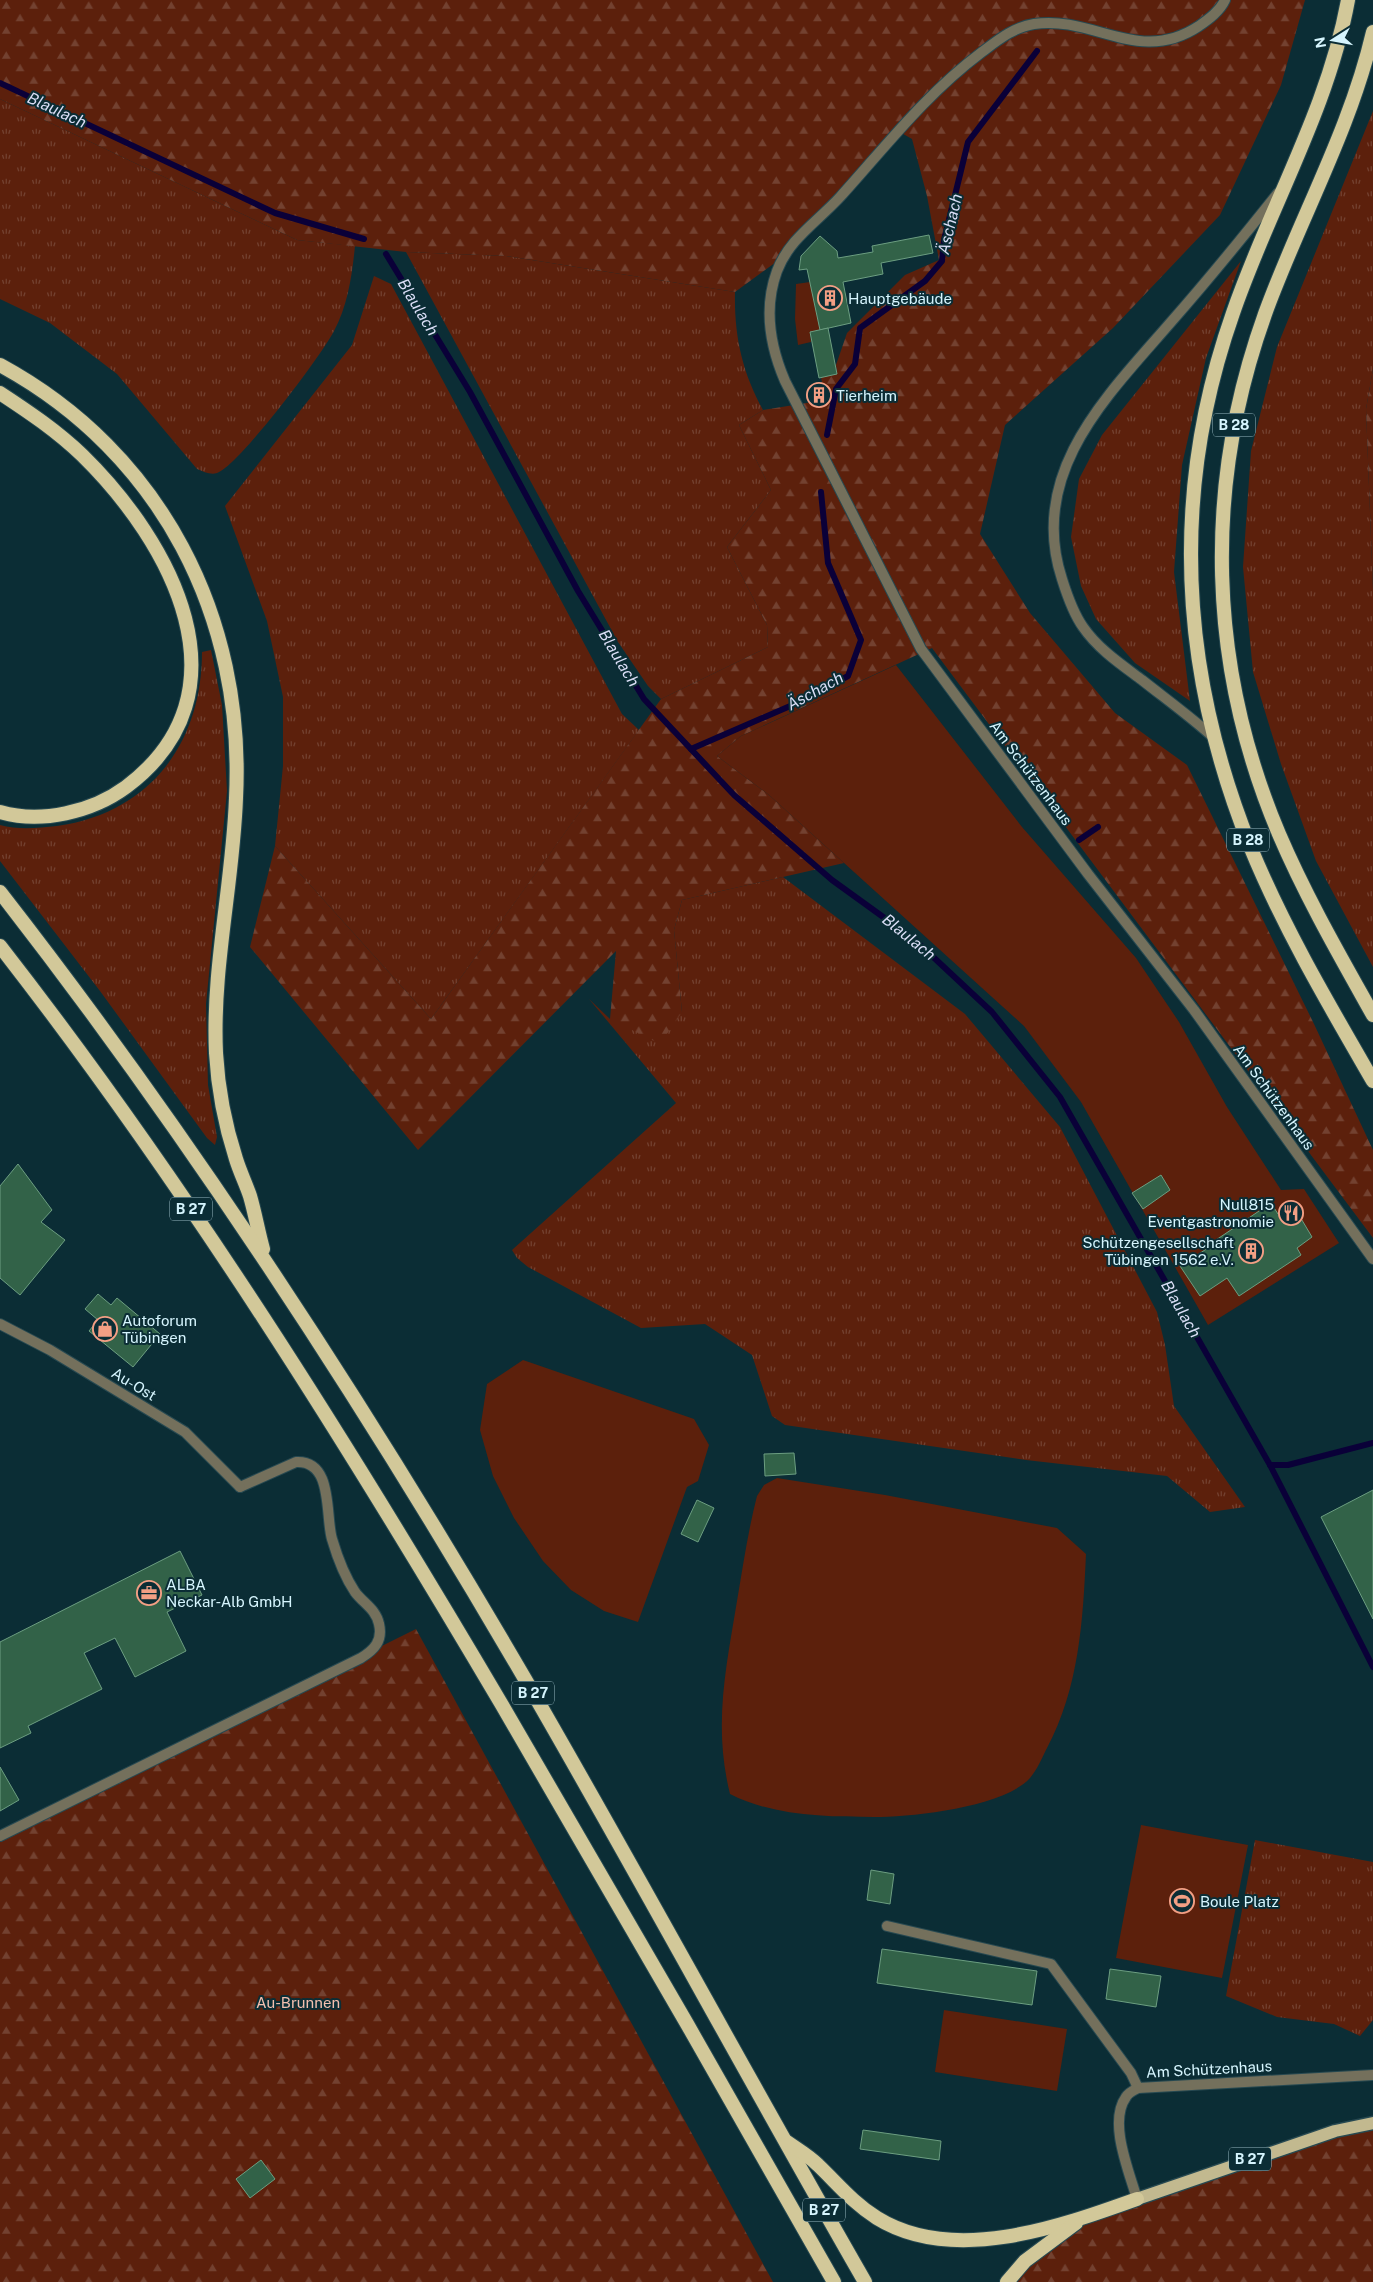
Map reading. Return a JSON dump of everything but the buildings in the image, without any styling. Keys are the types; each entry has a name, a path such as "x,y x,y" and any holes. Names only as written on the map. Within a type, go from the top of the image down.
{"highway":[{"name":"B 28","path":"1348,0 1332,64 1286,183 1239,295 1217,361 1195,464 1190,518 1190,573 1200,677 1213,737 1239,817 1266,883 1373,1081"},
{"name":"B 28","path":"1373,32 1351,105 1269,304 1248,364 1226,471 1221,537 1221,584 1226,644 1235,694 1265,799 1295,870 1373,1015"},
{"path":"0,365 50,397 84,424 128,467 178,539 195,572 220,641 231,684 236,719 237,796 219,971 216,1053 219,1090 227,1130 249,1194 265,1259"},
{"path":"0,393 32,414 81,454 130,509 163,561 177,592 188,624 192,666 188,696 173,734 160,755 133,781 99,803 63,814 23,816 0,812"},
{"name":"B 27","path":"0,892 132,1066 265,1259 402,1473 523,1676 865,2282"},
{"name":"B 27","path":"0,946 163,1167 369,1482 645,1950 834,2282"},
{"path":"783,2139 817,2164 836,2186 877,2218 921,2237 946,2241 986,2239 1080,2219 1137,2198"},
{"path":"1006,2282 1025,2261 1080,2219"}],"main road":[{"name":"B 27","path":"1137,2198 1266,2154 1370,2122"}],"street":[{"name":"Am Schützenhaus","path":"1225,0 1209,19 1194,29 1177,38 1157,43 1056,24 1034,24 1005,34 956,71 925,100 828,210 792,242 783,257 771,293 770,338 776,359 921,649 1088,874 1194,1010 1373,1259"},
{"path":"1213,737 1103,649 1083,627 1068,599 1057,565 1053,536 1054,504 1063,472 1076,441 1096,410 1227,257 1286,183"},
{"name":"Au-Ost","path":"0,1324 50,1350 185,1432 240,1487 296,1462 305,1462 317,1469 324,1487 329,1509 329,1525 341,1562 355,1592 376,1613 380,1625 378,1644 361,1658 0,1836"},
{"path":"887,1926 1051,1964 1131,2073 1138,2088"},
{"name":"Am Schützenhaus","path":"1137,2198 1124,2155 1119,2128 1120,2108 1126,2095 1138,2088 1373,2075"}],"green space":[{"path":"0,0 1305,0 1281,85 1220,215 1113,328 1005,425 980,534 1030,613 1115,713 1187,765 1314,1024 1373,1150 1373,1238 932,648 741,736 717,756 769,795 844,863 682,900 674,930 682,1012 660,1044 610,1019 616,951 418,1150 250,947 275,846 431,1019 661,699 768,647 767,625 727,547 771,490 739,425 763,410 825,400 821,377 837,374 836,365 847,333 905,275 939,260 927,196 912,139 898,131 783,257 735,292 506,256 406,252 297,240 0,99"},
{"path":"0,99 297,240 355,246 351,279 343,311 327,344 262,429 230,464 219,472 211,474 197,469 117,374 50,323 0,299"},
{"path":"1373,111 1373,369 1366,409 1373,590 1373,967 1316,861 1281,764 1253,672 1243,567 1251,451 1277,347"},
{"path":"406,252 506,256 735,292 736,323 741,353 750,382 763,410 739,425 771,490 727,547 767,625 768,647 661,699 648,686 618,642"},
{"path":"1241,261 1206,358 1182,465 1174,572 1190,701 1135,663 1096,619 1081,586 1071,537 1079,479 1102,435"},
{"path":"374,276 391,284 622,714 639,730 431,1019 275,846 283,766 283,697 267,621 225,506 352,345"},
{"path":"810,282 820,330 810,332 811,342 798,345 795,319 796,284"},
{"path":"1373,369 1373,590 1366,409"},
{"path":"211,650 222,705 227,791 206,1004 208,1085 217,1137 215,1145 207,1138 100,991 0,861 0,825 21,828 43,827 90,819 119,806 144,789 164,768 181,744 192,716 200,685 202,652"},
{"path":"896,665 1022,827 1136,958 1179,1022 1227,1107 1281,1190 1304,1189 1339,1243 1208,1325 1081,1102 1024,1026 769,795 717,756 741,736"},
{"path":"783,877 965,1014 1060,1127 1157,1312 1165,1345 1174,1406 1245,1507 1210,1512 1167,1476 1026,1460 785,1425 772,1416 752,1355 705,1324 641,1328 528,1267 517,1258 512,1250 676,1103 589,999 610,1019 682,1012 674,930 682,900"},
{"path":"523,1360 694,1419 709,1445 698,1481 687,1487 638,1622 604,1611 571,1590 543,1561 514,1518 493,1476 480,1430 487,1384"},
{"path":"777,1478 885,1495 1057,1528 1086,1554 1081,1629 1073,1678 1058,1725 1030,1778 1017,1788 979,1803 933,1812 891,1817 800,1814 764,1807 730,1794 722,1745 725,1674 746,1548 757,1496 764,1485"},
{"name":"Au-Brunnen","path":"416,1629 773,2282 0,2282 0,1836"},
{"name":"Boule Platz","path":"1141,1825 1248,1845 1222,1978 1116,1958"},
{"path":"1255,1840 1373,1862 1373,2020 1360,2036 1334,2024 1277,2017 1226,1996"},
{"path":"944,2010 1067,2029 1057,2091 935,2072"},
{"path":"1373,2123 1373,2282 1007,2282 1080,2219"}],"waterway":[{"name":"Äschach","path":"827,435 836,389 855,364 860,328 925,281 942,261 944,240 968,142 1037,51"},
{"name":"Blaulach","path":"0,83 275,213 364,239"},
{"name":"Blaulach","path":"386,254 470,392 578,591 644,699 734,795 832,880 915,940 992,1012 1060,1097 1270,1465 1373,1667"},
{"name":"Äschach","path":"691,749 804,700 848,676 861,640 828,563 821,492"},
{"path":"1079,840 1098,827"},
{"path":"1270,1465 1288,1465 1373,1443"}],"place":[{"name":"Hauptgebäude","path":"830,298"},
{"name":"Tierheim","path":"819,395"},
{"name":"Null815 Eventgastronomie","path":"1291,1213"},
{"name":"Schützengesellschaft Tübingen 1562 e.V.","path":"1251,1251"},
{"name":"Autoforum Tübingen","path":"105,1329"},
{"name":"ALBA Neckar-Alb GmbH","path":"149,1593"},
{"name":"Boule Platz","path":"1182,1901"}]}
